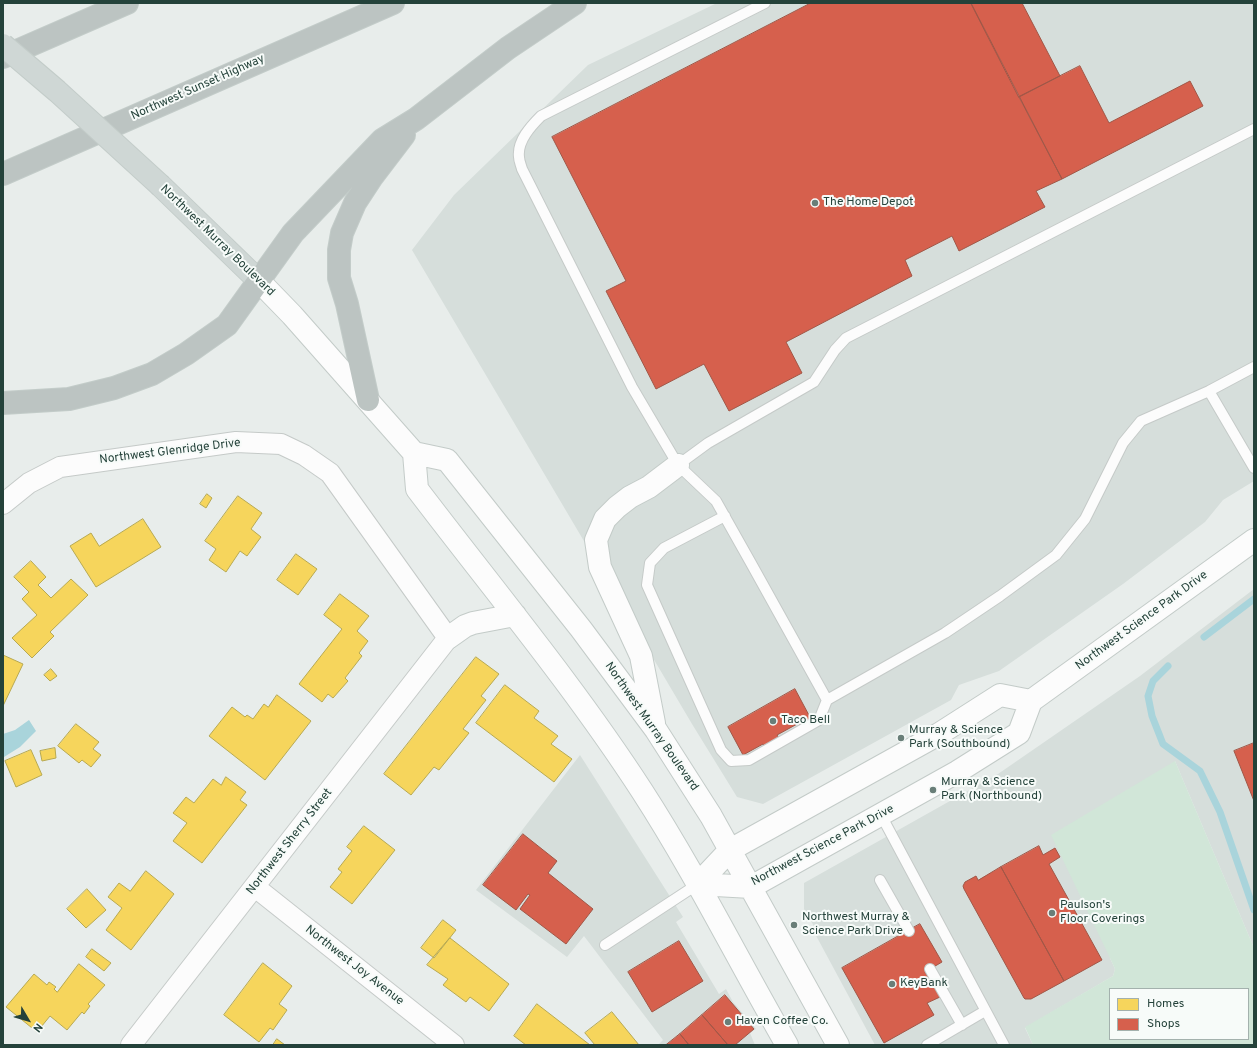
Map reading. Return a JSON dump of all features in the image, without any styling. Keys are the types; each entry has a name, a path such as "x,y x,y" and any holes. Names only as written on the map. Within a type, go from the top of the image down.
{"highway":[{"path":"3,58 127,3"},
{"name":"Northwest Sunset Highway","path":"3,174 393,3"},
{"path":"3,403 69,399 114,388 152,374 186,354 227,325 293,233 382,140 416,119 508,48 575,3"},
{"path":"368,400 347,304 339,278 339,250 342,234 355,203 372,177 416,119"}],"main road":[{"name":"Northwest Murray Boulevard","path":"3,45 58,91 160,186 258,281 292,315 414,453 447,460 582,629 656,730 711,816 838,1045"},
{"path":"414,453 417,489 612,746 654,811 698,884 787,1045"},
{"path":"656,730 641,656 600,567 596,540 605,519 617,507 630,497 649,487 678,465"},
{"name":"Northwest Science Park Drive","path":"698,884 751,887 957,772 1019,732 1031,701 1254,540"},
{"path":"448,638 465,626 473,623 514,615"},
{"path":"698,884 730,850 939,734 1000,695 1031,701"}],"street":[{"name":"Northwest Glenridge Drive","path":"3,504 29,483 60,467 236,442 281,444 304,455 330,473 448,638"},
{"name":"Northwest Sherry Street","path":"131,1045 255,888 448,638"},
{"name":"Northwest Joy Avenue","path":"255,888 454,1045"}],"lane":[{"path":"764,3 541,116 532,125 522,141 518,156 522,169 632,387 678,465 716,501 827,700"},
{"path":"678,465 708,443 814,382 835,350 846,338 1254,129"},
{"path":"725,516 664,548 650,563 647,585 721,750 731,761 749,760 819,720 827,700 946,633 1056,555 1085,519 1123,443 1141,421 1209,391 1254,367"},
{"path":"1209,391 1254,468"},
{"path":"881,814 1004,1045"},
{"path":"880,880 909,931"},
{"path":"605,945 698,884"},
{"path":"930,969 962,1025"},
{"path":"927,1045 985,1011"}],"shaded area":[{"path":"717,3 1254,3 1254,481 1223,500 1205,522 1123,584 999,671 959,685 951,700 763,804 737,797 692,724 412,250 454,195 588,65"},
{"path":"1254,589 1254,948 1175,761 1110,958 1115,969 1113,976 1025,1028 1033,1045 875,1045 813,930 815,928 804,909 804,883 998,774 1140,676"},
{"path":"580,755 683,917 676,922 719,994 726,989 733,1002 756,1029 750,1033 755,1045 658,1045 663,1040 584,936 567,957 476,890"}],"green space":[{"path":"1175,761 1254,948 1254,1045 1033,1045 1025,1027 1113,976 1115,969 1051,835"}],"water":[{"path":"29,720 36,731 20,747 4,757 3,734 15,730"}],"building: Homes":[{"path":"207,494 212,498 206,508 200,504"},
{"path":"238,496 262,513 251,529 261,537 247,556 240,551 226,572 209,560 216,549 205,541"},
{"path":"143,519 161,547 96,587 70,546 91,533 99,546"},
{"path":"296,554 317,569 298,595 277,580"},
{"path":"31,561 46,577 38,585 51,598 71,579 88,595 50,632 54,636 32,658 12,638 37,615 22,599 29,592 14,577"},
{"path":"340,594 369,616 357,631 368,641 359,653 362,656 345,678 348,681 333,698 328,694 322,702 299,684 342,629 324,615"},
{"path":"3,655 23,664 3,706"},
{"path":"476,657 499,674 481,696 486,700 463,729 469,733 439,770 434,767 411,795 384,774"},
{"path":"51,669 57,676 50,681 44,675"},
{"path":"505,685 539,711 534,718 558,736 551,744 572,759 554,782 476,723"},
{"path":"277,695 311,721 265,780 209,736 232,707 245,717 247,715 253,719 264,704 268,707"},
{"path":"76,724 99,742 93,749 101,755 91,767 82,760 79,763 58,746"},
{"path":"55,748 56,758 42,761 40,751"},
{"path":"31,750 42,775 16,787 5,761"},
{"path":"226,777 246,792 240,800 247,805 202,863 173,841 187,823 173,813 186,797 194,803 213,779 221,785"},
{"path":"364,826 395,850 352,904 330,887 342,872 338,869 352,851 347,847"},
{"path":"146,871 174,894 131,950 106,930 122,908 108,897 119,883 130,891"},
{"path":"87,889 106,910 86,928 67,909"},
{"path":"443,920 456,930 434,958 421,948"},
{"path":"450,938 509,984 489,1011 470,997 466,1002 443,985 448,979 427,965"},
{"path":"92,949 111,963 104,971 86,957"},
{"path":"263,963 292,986 279,1004 287,1010 273,1030 270,1028 259,1042 224,1015"},
{"path":"79,964 105,985 88,1004 90,1006 84,1014 82,1012 67,1030 50,1016 37,1032 6,1007 34,974 47,985 49,982 56,987 54,989 57,992"},
{"path":"537,1004 590,1045 526,1045 514,1036"},
{"path":"612,1012 639,1045 595,1045 585,1033"},
{"path":"277,1039 285,1045 273,1045"}],"building: Shops":[{"name":"The Home Depot","path":"811,3 971,3 1062,179 1036,191 1045,207 959,251 952,236 905,260 912,276 786,342 802,373 729,411 704,364 656,389 606,291 626,281 552,137"},
{"path":"971,3 1022,3 1060,76 1019,97"},
{"path":"1080,66 1109,123 1190,81 1203,106 1062,179 1019,97"},
{"name":"Taco Bell","path":"795,689 811,719 800,726 799,723 777,735 779,738 764,746 763,744 743,755 728,727"},
{"path":"1254,743 1254,801 1234,751"},
{"path":"523,834 557,861 548,873 593,909 566,944 520,909 530,895 528,894 516,910 483,885"},
{"name":"Paulson's Floor Coverings","path":"1039,846 1043,855 1055,848 1060,857 1049,864 1102,960 1064,981 1001,867"},
{"path":"1001,867 1064,981 1031,999 1024,998 963,886 965,882 976,876 978,880"},
{"name":"KeyBank","path":"920,924 942,962 925,972 940,997 927,1003 934,1015 884,1043 842,968"},
{"path":"679,941 703,981 652,1012 628,972"},
{"name":"Haven Coffee Co.","path":"725,995 754,1029 735,1045 728,1045 702,1015"},
{"path":"702,1015 728,1045 689,1045 680,1034"},
{"path":"680,1034 689,1045 666,1045"}],"waterway":[{"path":"1204,637 1254,599"},
{"path":"1168,666 1153,681 1148,696 1152,716 1163,744 1200,771 1220,812 1254,910"}],"place":[{"name":"The Home Depot","path":"815,203"},
{"name":"Taco Bell","path":"773,721"},
{"name":"Murray & Science Park (Southbound)","path":"901,738"},
{"name":"Murray & Science Park (Northbound)","path":"933,790"},
{"name":"Paulson's Floor Coverings","path":"1052,913"},
{"name":"Northwest Murray & Science Park Drive","path":"794,925"},
{"name":"KeyBank","path":"892,984"},
{"name":"Haven Coffee Co.","path":"728,1022"}]}
